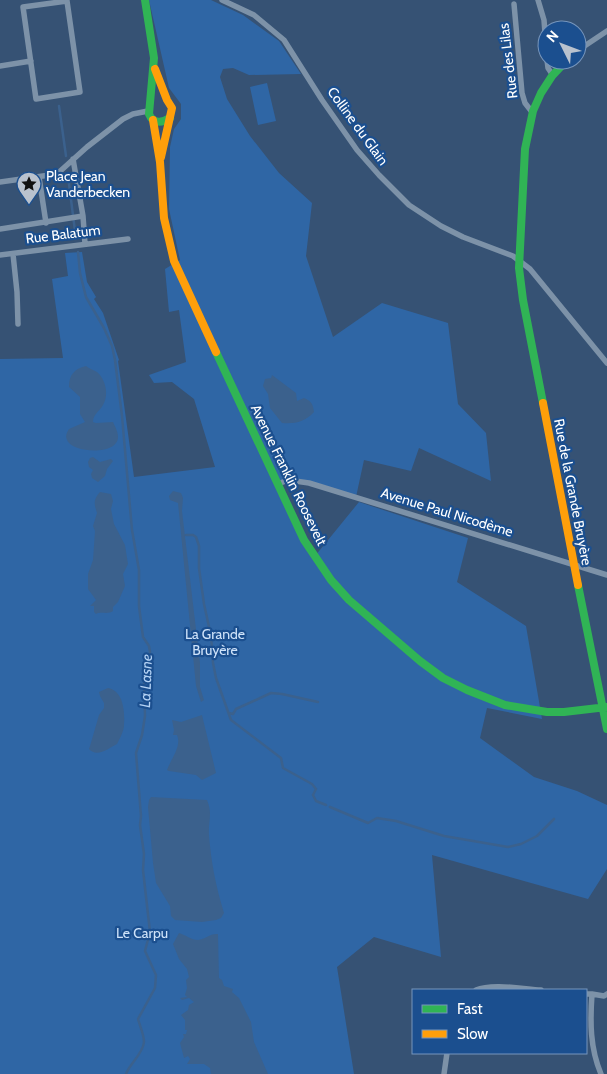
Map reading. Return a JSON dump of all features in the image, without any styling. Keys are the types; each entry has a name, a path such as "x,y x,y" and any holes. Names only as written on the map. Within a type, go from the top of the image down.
{"main road":[{"path":"145,0 154,67 151,103 148,111 153,120 159,123 165,122 170,118 172,108 154,67"},
{"name":"Rue de la Grande Bruyère","path":"556,70 544,86 532,112 525,152 524,212 518,258 525,305 575,566 605,707 607,729"},
{"path":"151,103 161,98 167,100"},
{"name":"Avenue Franklin Roosevelt","path":"160,162 170,118"},
{"name":"Avenue Franklin Roosevelt","path":"153,120 160,162 164,218 174,261 304,540 331,580 349,600 420,661 443,678 493,701 518,708 564,712 605,707"}],"street":[{"name":"Colline du Glain","path":"222,0 254,14 284,40 322,100 357,150 379,175 410,205 451,232 518,258"},
{"path":"538,0 544,20"},
{"path":"67,1 80,92 36,98 23,8 39,2 50,2 67,1"},
{"name":"Rue des Lilas","path":"514,4 522,93 525,103 532,112"},
{"path":"587,44 607,31"},
{"path":"0,66 31,61"},
{"path":"549,70 552,74"},
{"path":"0,182 57,174 123,119 132,114 148,111"},
{"path":"73,159 85,244"},
{"path":"39,176 46,223"},
{"path":"0,228 46,223 82,216"},
{"name":"Rue Balatum","path":"0,255 128,239"},
{"path":"13,254 18,324"},
{"path":"518,258 607,363"},
{"name":"Avenue Paul Nicodème","path":"278,484 288,480 309,483 607,575"},
{"path":"479,989 520,989"},
{"path":"601,1074 590,1030 589,994 607,994"},
{"path":"444,1074 447,1054"}],"green space":[{"name":"La Grande Bruyère","path":"149,0 211,0 243,15 279,41 301,74 249,75 233,68 223,69 220,77 227,99 250,136 279,173 312,203 306,256 333,337 382,303 448,323 458,404 486,433 491,481 419,448 411,471 364,460 356,497 301,482 279,483 315,556 359,502 468,538 457,582 526,626 542,719 487,708 480,738 534,777 577,791 607,805 607,869 588,899 432,855 441,957 374,937 337,967 354,1074 0,1074 0,359 63,358 52,279 68,276 65,253 82,252 87,282 96,297 94,299 103,313 119,360 134,477 215,467 194,399 172,382 154,383 149,375 186,362 179,310 169,312 165,269 180,260 169,209 170,147 174,129 181,119 181,104 169,88"},
{"path":"267,83 276,121 258,125 250,87"}],"shaded area":[{"path":"86,366 100,375 106,388 105,401 95,415 93,422 113,422 118,433 116,443 103,450 77,448 66,439 69,429 85,422 80,414 80,397 69,387 73,373"},
{"path":"272,375 296,393 297,401 304,398 309,400 313,405 314,412 300,422 282,423 270,408 268,394 263,386 265,379 271,378"},
{"path":"93,457 100,462 111,459 113,461 107,469 105,476 98,482 92,478 93,470 89,467 88,462"},
{"path":"173,491 181,493 183,498 182,511 200,663 200,687 204,700 201,702 196,686 178,503 170,500 169,496"},
{"path":"100,492 111,494 114,524 125,545 128,564 123,574 125,586 118,602 113,607 113,611 96,614 94,606 90,606 96,600 88,589 88,574 93,560 95,531 93,526 97,513 95,502"},
{"path":"108,688 117,693 120,698 124,709 124,727 117,744 96,753 89,749 99,715 104,708 99,692"},
{"path":"202,715 216,773 202,780 196,775 167,770 178,744 177,735 173,735 172,720 181,722"},
{"path":"151,797 207,800 210,810 209,835 213,865 224,913 221,918 202,922 175,920 171,916 170,906 156,883 148,807"},
{"path":"179,933 198,940 218,934 219,978 224,986 233,989 232,992 239,998 251,1022 254,1042 268,1074 211,1074 210,1068 204,1064 187,1064 190,1059 188,1056 184,1058 180,1043 184,1037 183,1034 186,1034 187,1030 185,1030 185,1020 181,1015 194,1002 189,998 182,1000 180,998 187,997 185,995 187,988 186,980 189,977 187,969 179,959 173,944"}],"waterway":[{"name":"La Lasne","path":"59,106 66,156"},
{"name":"La Lasne","path":"68,176 76,239"},
{"name":"La Lasne","path":"78,252 80,273 86,297 104,328 112,346 115,360 132,530 139,570 139,606 143,637 149,646 150,652 144,684 145,716 142,735 136,753 140,825 144,854 143,870 150,932 145,951 156,975 155,988 138,1019 143,1036 143,1046 126,1074"},
{"name":"Le Carpu","path":"186,535 196,537 199,546 199,568 211,636 213,663 216,678 231,720 281,758 283,768 312,784 316,789 313,795 316,801 326,805"},
{"path":"229,713 233,714 236,709 271,693 318,702"},
{"name":"Le Carpu","path":"330,807 368,823 377,818 396,821 444,836 508,847 521,844 537,836 554,819"}],"traffic: fast":[{"path":"145,0 154,58 149,114 153,120 158,122 170,118"},
{"path":"543,403 523,300 519,268 525,149 533,111 541,93 558,70"},
{"path":"216,352 304,540 331,580 349,600 420,661 443,678 467,690 505,705 547,712 607,707"},
{"path":"578,585 607,729"}],"traffic: slow":[{"path":"155,69 172,108 161,157"},
{"path":"153,120 160,162 164,218 174,261 216,352"},
{"path":"543,403 578,585"}],"place":[{"name":"Place Jean Vanderbecken","path":"29,205"}]}
